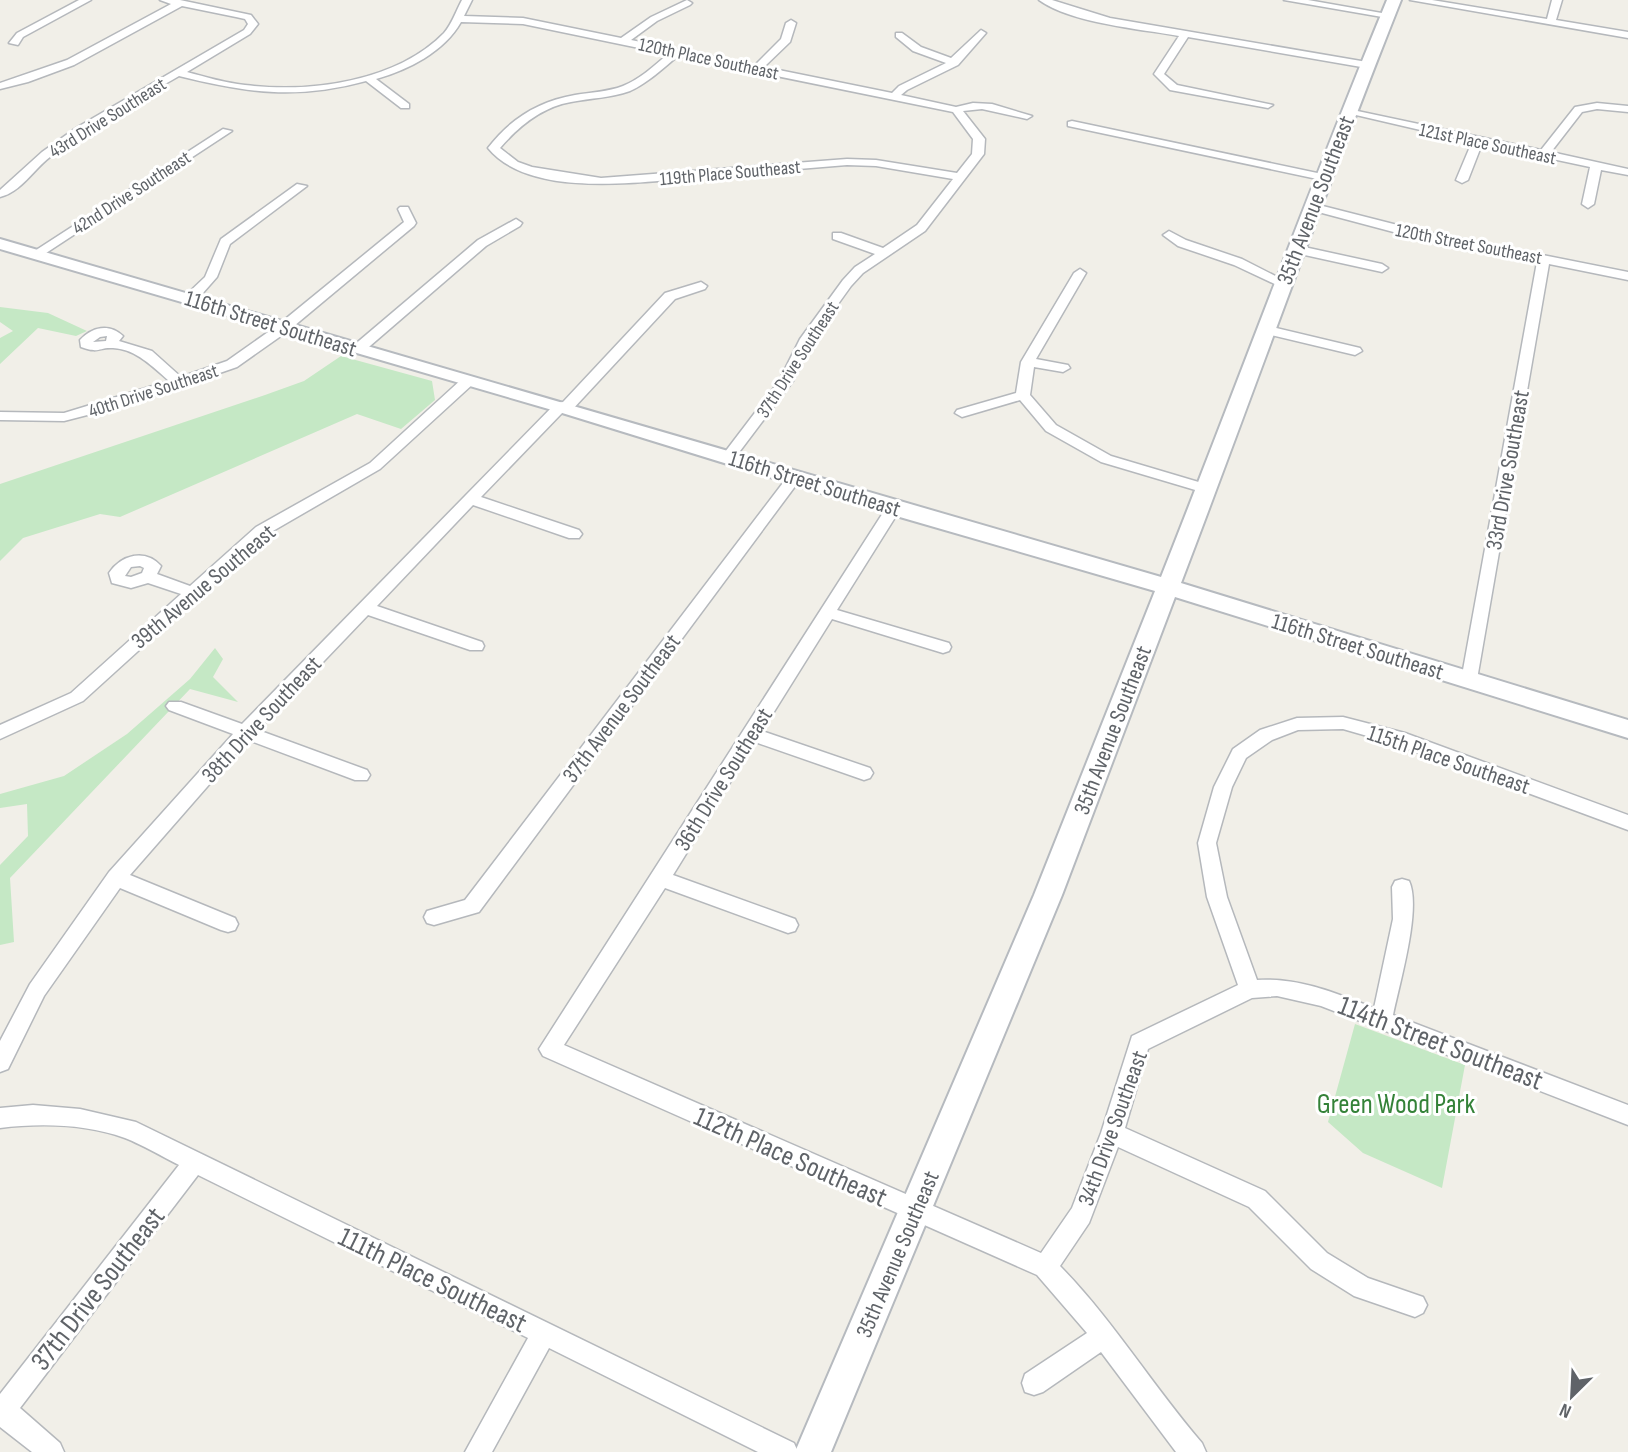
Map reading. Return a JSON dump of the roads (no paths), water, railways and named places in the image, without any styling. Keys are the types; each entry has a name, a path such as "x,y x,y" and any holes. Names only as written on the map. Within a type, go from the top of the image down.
{"street":[{"path":"14,43 20,35 86,0"},
{"path":"165,0 237,14 248,18 253,24 247,32 179,74"},
{"path":"179,74 244,88 283,89 315,88 368,78 421,56 446,37 459,19 467,0"},
{"path":"1044,0 1109,21 1366,68"},
{"path":"1289,0 1391,8"},
{"path":"1415,0 1628,35"},
{"path":"1551,22 1557,0"},
{"path":"0,86 66,66 180,3"},
{"path":"624,41 654,19 687,3"},
{"name":"35th Avenue Southeast","path":"813,1452 1048,895 1268,330 1294,249 1391,8"},
{"name":"120th Place Southeast","path":"459,19 523,21 957,110 965,106 979,106 1027,116"},
{"path":"758,68 786,40 791,23"},
{"path":"895,96 903,88 937,74 954,63 981,33"},
{"path":"899,35 917,49 954,63"},
{"path":"1185,35 1159,74 1174,88 1268,105"},
{"name":"119th Place Southeast","path":"676,52 637,83 619,91 555,102 539,109 504,136 494,148 501,158 517,166 565,177 601,181 847,162 876,163 960,177"},
{"name":"43rd Drive Southeast","path":"0,204 5,201 3,193 46,154 80,130 179,74"},
{"path":"368,78 405,106"},
{"path":"1543,155 1578,109 1597,106 1628,109"},
{"name":"37th Drive Southeast","path":"729,456 786,381 825,311 859,270 921,228 978,153 979,139 957,110"},
{"name":"121st Place Southeast","path":"1348,112 1628,172"},
{"path":"1072,124 1322,177"},
{"name":"42nd Drive Southeast","path":"36,254 227,131"},
{"path":"1462,180 1478,141"},
{"path":"1588,204 1596,166"},
{"path":"190,299 208,283 214,273 218,252 225,242 302,186"},
{"name":"120th Street Southeast","path":"1311,207 1416,234 1628,276"},
{"name":"40th Drive Southeast","path":"0,416 64,418 232,364 283,328 410,223 404,209"},
{"path":"358,349 482,243 516,223"},
{"path":"1169,235 1182,243 1226,257 1283,283"},
{"path":"838,236 884,253"},
{"name":"116th Street Southeast","path":"0,244 729,456 893,508 1168,587 1628,729"},
{"path":"1294,249 1382,268"},
{"name":"33rd Drive Southeast","path":"1470,681 1544,258"},
{"path":"1080,273 1028,362 1023,395 1051,428 1106,459 1206,489"},
{"name":"38th Drive Southeast","path":"0,1062 37,990 116,878 245,732 670,296 701,286"},
{"path":"1268,330 1355,351"},
{"path":"112,343 147,354 178,382"},
{"path":"1028,362 1063,368"},
{"name":"39th Avenue Southeast","path":"0,732 77,697 261,531 375,466 468,381"},
{"path":"962,413 1023,395"},
{"name":"37th Avenue Southeast","path":"434,917 472,906 794,478"},
{"path":"470,499 574,534"},
{"name":"36th Drive Southeast","path":"550,1049 662,878 893,508"},
{"path":"149,576 191,592"},
{"path":"366,608 476,646"},
{"path":"826,612 943,647"},
{"path":"176,706 361,775"},
{"name":"115th Place Southeast","path":"1250,989 1217,897 1207,843 1223,787 1239,754 1266,735 1297,723 1343,723 1399,737 1628,823"},
{"path":"752,734 864,773"},
{"path":"116,878 228,924"},
{"path":"662,878 788,925"},
{"path":"1382,1018 1403,919 1402,887"},
{"name":"114th Street Southeast","path":"1250,989 1277,987 1322,997 1628,1115"},
{"name":"34th Drive Southeast","path":"1045,1267 1081,1214 1112,1133 1139,1043 1250,989"},
{"name":"112th Place Southeast","path":"550,1049 1045,1267 1071,1292 1105,1335 1161,1417 1193,1452"},
{"name":"111th Place Southeast","path":"0,1118 23,1115 78,1117 128,1129 785,1452"},
{"path":"1112,1133 1257,1199 1320,1261 1362,1288 1415,1305"},
{"name":"37th Drive Southeast","path":"1,1412 194,1163"},
{"path":"478,1452 544,1333"},
{"path":"1034,1383 1105,1335"},
{"path":"1,1412 51,1452"}],"park label":[{"name":"Green Wood Park","path":"1396,1103"}]}
